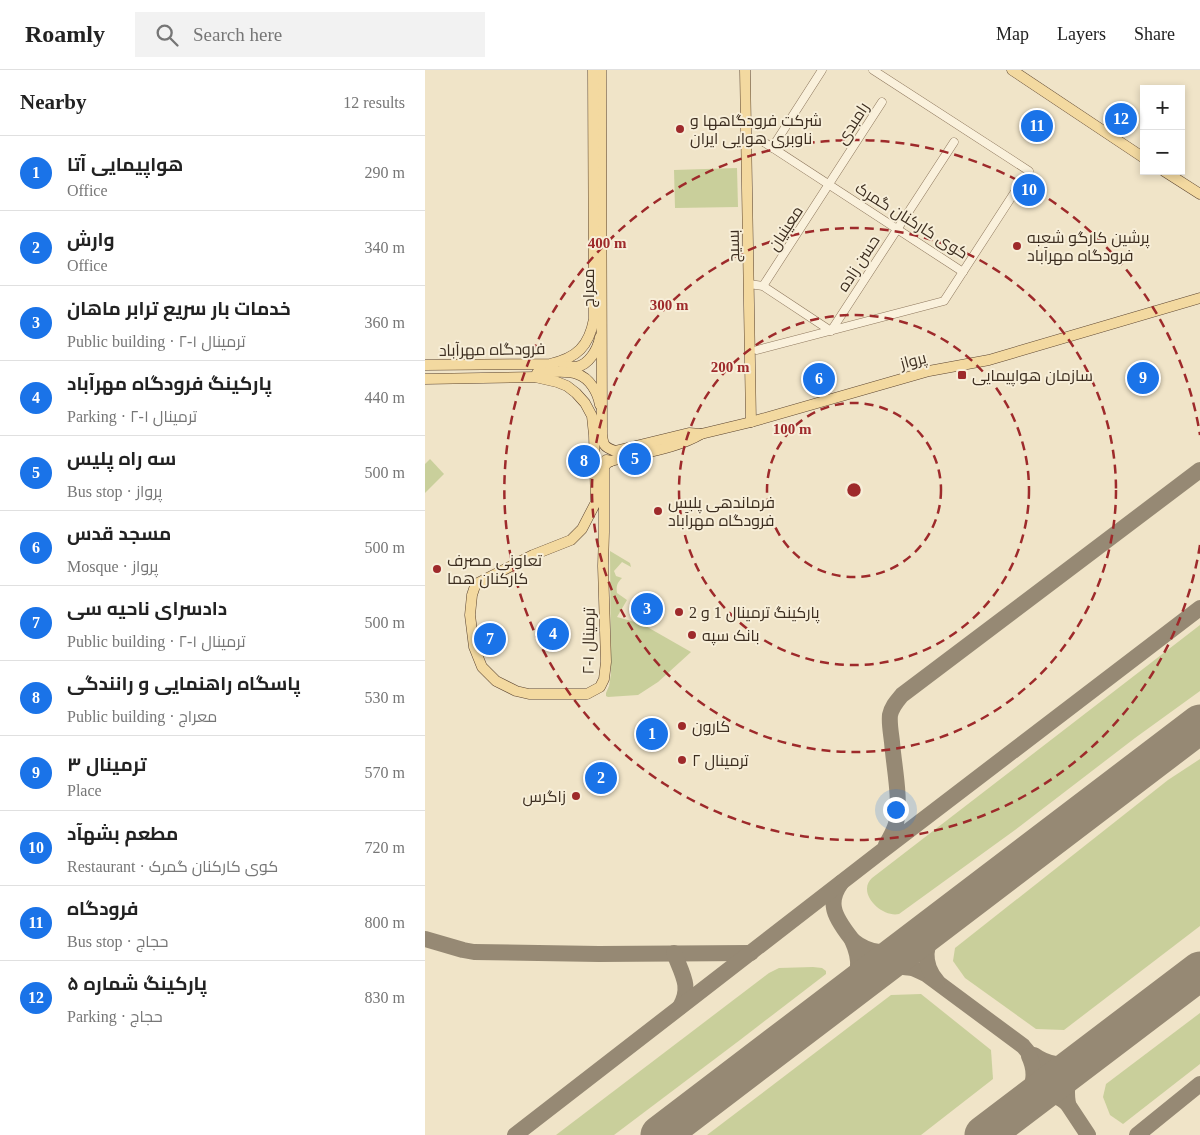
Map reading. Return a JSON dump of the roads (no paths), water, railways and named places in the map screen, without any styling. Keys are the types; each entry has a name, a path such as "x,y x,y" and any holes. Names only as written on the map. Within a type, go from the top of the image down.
{"main road":[{"name":"معراج","path":"593,70 598,319 603,415"},
{"name":"معراج","path":"598,319 601,70"},
{"name":"بسیج","path":"745,70 751,422"},
{"path":"1012,70 1140,155"},
{"path":"1170,175 1200,194"},
{"name":"پرواز","path":"1133,317 1166,302 1200,292"},
{"name":"پرواز","path":"603,465 683,443 701,434 751,422 929,371 989,360 1200,298"},
{"name":"فرودگاه مهرآباد","path":"425,365 550,364 560,362 571,358 581,350 598,319"},
{"path":"494,378 543,372 578,374 592,386 599,397 603,415"},
{"name":"فرودگاه مهرآباد","path":"425,379 535,378 567,386 585,402 592,416 594,449"},
{"name":"پرواز","path":"603,415 603,442 608,449 615,451 689,433 701,434"},
{"path":"594,449 603,465"},
{"path":"594,449 605,459 600,502"},
{"name":"ترمینال ۱-۲","path":"600,502 604,532 605,662 604,679 600,687 594,692 587,694 529,694 516,692 505,687 482,667 476,654 470,626 470,604 475,586 478,582 533,555 571,540 582,529 600,502"}],"street":[{"path":"772,148 822,70"},
{"path":"873,70 1029,171"},
{"name":"رامبدی","path":"829,185 882,102"},
{"name":"کوی کارکنان گمرک","path":"759,139 963,272 1020,184"},
{"name":"حسن زاده","path":"831,331 953,142"},
{"name":"معینیان","path":"763,286 829,185"},
{"path":"757,350 944,301 963,272"},
{"path":"749,284 763,286 831,331"}],"place":[{"name":"پارکینگ شماره ۵","path":"1121,119"},
{"name":"فرودگاه","path":"1037,126"},
{"name":"شرکت فرودگاهها و ناوبری هوایی ایران","path":"680,129"},
{"name":"مطعم بشهآد","path":"1029,190"},
{"name":"پرشین کارگو شعبه فرودگاه مهرآباد","path":"1017,246"},
{"name":"سازمان هواپیمایی","path":"962,375"},
{"name":"ترمینال ۳","path":"1143,378"},
{"name":"مسجد قدس","path":"819,379"},
{"name":"سه راه پلیس","path":"635,459"},
{"name":"پاسگاه راهنمایی و رانندگی","path":"584,461"},
{"name":"فرماندهی پلیس فرودگاه مهرآباد","path":"658,511"},
{"name":"تعاونی مصرف کارکنان هما","path":"437,569"},
{"name":"خدمات بار سریع ترابر ماهان","path":"647,609"},
{"name":"پارکینگ ترمینال 1 و 2","path":"679,612"},
{"name":"پارکینگ فرودگاه مهرآباد","path":"553,634"},
{"name":"بانک سپه","path":"692,635"},
{"name":"دادسرای ناحیه سی","path":"490,639"},
{"name":"کارون","path":"682,726"},
{"name":"هواپیمایی آتا","path":"652,734"},
{"name":"ترمینال ۲","path":"682,760"},
{"name":"وارش","path":"601,778"},
{"name":"زاگرس","path":"576,796"}]}
